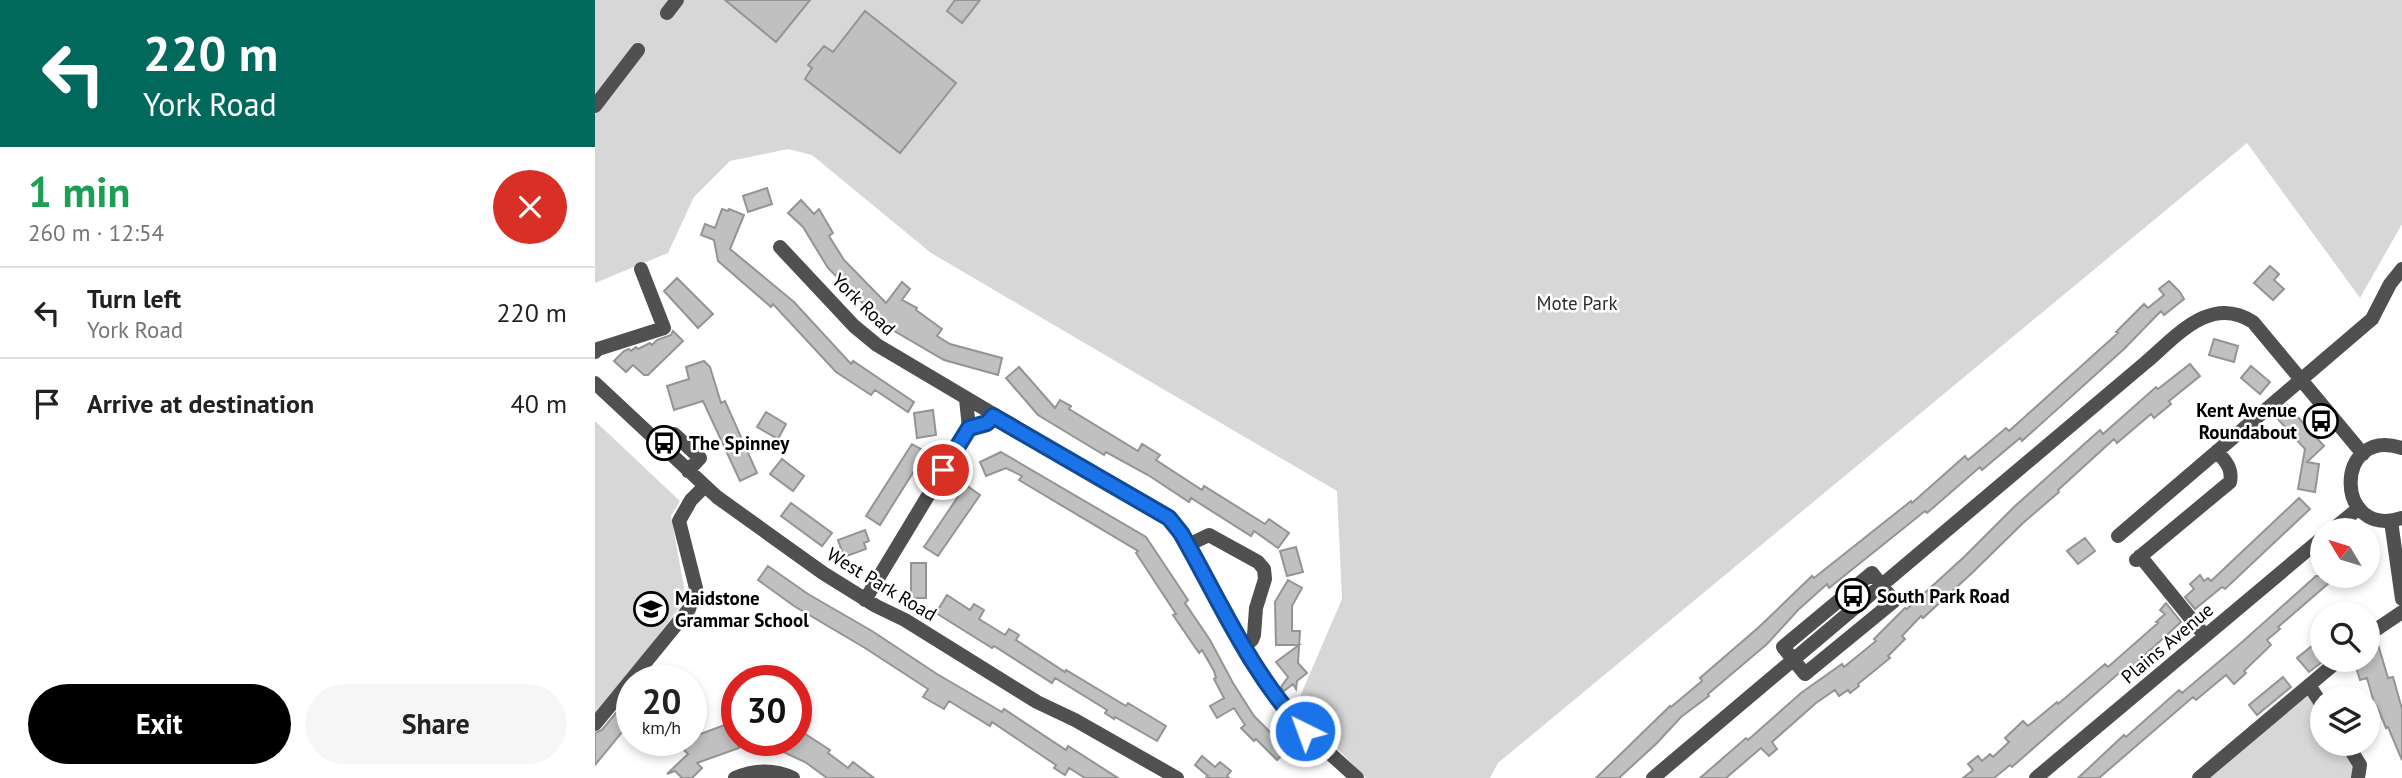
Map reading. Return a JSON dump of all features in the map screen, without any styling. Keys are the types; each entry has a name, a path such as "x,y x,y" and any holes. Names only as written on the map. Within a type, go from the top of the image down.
{"street":[{"path":"667,13 677,0"},
{"path":"595,106 638,50"},
{"name":"York Road","path":"780,247 854,326 877,345 993,416 1159,511 1175,524 1243,648 1284,708 1357,778"},
{"path":"595,352 664,328 641,269"},
{"path":"2118,537 2372,319 2390,284 2402,269"},
{"path":"1653,778 2144,363 2204,317 2228,312 2245,317 2302,378 2363,454"},
{"name":"West Park Road","path":"595,383 688,471 741,516 865,600 905,620 1037,702 1075,720 1177,778"},
{"path":"865,600 969,428 965,399"},
{"path":"969,428 987,423 993,416"},
{"path":"674,434 701,458 688,471"},
{"path":"2402,448 2381,445 2363,454 2353,466 2349,483 2352,498 2359,508 2373,519 2397,520 2402,598"},
{"path":"2205,636 2138,558 2230,482 2229,465 2217,451"},
{"path":"595,724 689,609 696,588 679,522 691,500 705,486"},
{"path":"2347,518 2359,508"},
{"path":"1188,545 1209,535 1258,562 1264,569 1265,579 1256,608 1255,635 1243,648"},
{"name":"Plains Avenue","path":"2036,778 2310,548"},
{"path":"1793,659 1805,674 1894,601 1881,585"},
{"path":"2380,627 2402,612"},
{"path":"2199,778 2325,672"},
{"path":"2354,756 2360,765 2358,778"},
{"path":"735,778 768,771 793,778"}],"green space":[{"name":"Mote Park","path":"595,0 2402,0 2402,224 2360,298 2247,143 1498,763 1490,778 1366,778 1296,706 1342,599 1337,491 931,253 812,155 788,149 730,161 694,197 668,253 595,283"},
{"name":"Maidstone Grammar School","path":"595,421 680,501 671,516 684,587 680,607 635,665 616,665 616,690 595,717"},
{"path":"2307,694 2310,698 2310,756 2350,756 2357,766 2356,778 2209,778"}],"building":[{"path":"725,0 810,0 776,42"},
{"path":"955,0 980,0 962,23 947,11"},
{"path":"865,11 956,83 900,153 805,79 812,68 808,65 824,46 833,52"},
{"path":"767,188 772,204 748,212 743,196"},
{"path":"801,200 814,214 819,209 833,233 829,236 844,260 886,303 902,282 910,289 902,300 917,308 916,310 942,329 937,336 950,344 1002,358 998,375 944,360 884,325 828,268 803,227 788,213"},
{"path":"722,209 744,215 730,249 794,302 851,364 853,361 914,402 908,412 875,390 871,395 836,372 773,304 771,307 718,261 714,240 701,235 705,224 715,228"},
{"path":"2270,266 2279,274 2274,280 2284,289 2273,300 2254,283"},
{"path":"677,278 713,314 698,328 664,291"},
{"path":"2169,281 2184,299 2164,315 2161,311 2124,349 2022,441 2020,438 1982,470 1980,467 1927,513 1925,511 1829,588 1827,584 1798,610 1767,644 1708,694 1709,696 1681,717 1619,778 1596,778 1812,576 1814,578 1911,501 1912,503 1965,456 1968,460 2006,428 2009,431 2118,333 2116,332 2144,304 2148,308 2164,295 2159,289"},
{"path":"673,331 683,341 648,375 644,375 633,365 626,372 614,361 624,351 631,351 636,347 638,349 650,343 652,345 671,335"},
{"path":"2214,339 2238,346 2234,362 2209,355"},
{"path":"704,361 710,367 721,403 725,401 757,473 740,481 703,401 674,410 667,386 689,379 686,367"},
{"path":"2190,364 2200,376 2169,401 2171,404 2154,418 2151,414 2117,443 2114,439 1923,618 1921,616 1902,636 1905,639 1888,656 1890,658 1858,684 1859,686 1850,693 1848,690 1839,696 1835,690 1816,703 1772,742 1777,749 1769,756 1761,748 1726,778 1700,778 1801,693 1842,664 1844,667 1876,641 1874,639 1905,608 1964,557 2014,507 2100,430 2103,434 2156,387 2158,389"},
{"path":"2251,366 2270,382 2260,394 2241,378"},
{"path":"1019,367 1055,408 1060,400 1071,406 1069,409 1138,451 1142,444 1160,455 1156,460 1202,490 1204,486 1265,524 1269,519 1289,533 1278,548 1254,531 1251,536 1191,498 1189,502 1148,475 1106,452 1104,455 1038,415 1006,378"},
{"path":"2287,405 2324,446 2307,462 2319,464 2315,492 2298,489 2305,449 2274,415"},
{"path":"933,410 936,435 917,438 914,413"},
{"path":"766,412 786,424 778,439 757,427"},
{"path":"912,444 926,452 880,525 866,516"},
{"path":"1001,452 1146,537 1188,600 1185,603 1254,716 1270,732 1273,730 1288,749 1277,760 1241,728 1245,725 1234,708 1217,718 1210,706 1224,698 1214,679 1214,671 1202,650 1199,653 1173,615 1176,614 1136,553 1138,551 1019,480 1022,476 1006,468 986,476 980,462"},
{"path":"782,459 804,476 793,491 770,474"},
{"path":"966,485 980,495 938,556 924,547"},
{"path":"2299,498 2310,509 2225,589 2222,587 2195,609 2185,597 2194,589 2190,584 2200,575 2204,581 2208,578 2211,581"},
{"path":"791,503 832,533 822,546 781,516"},
{"path":"865,530 869,541 864,543 866,549 844,557 838,540"},
{"path":"2085,538 2095,551 2078,564 2067,551"},
{"path":"1296,547 1303,572 1287,576 1280,551"},
{"path":"911,563 926,563 926,598 911,598"},
{"path":"768,566 937,674 1002,712 1004,709 1066,750 1068,746 1118,778 1085,778 1069,768 1065,775 1054,768 1056,765 992,722 990,726 949,701 944,709 923,697 928,689 794,606 758,580"},
{"path":"1288,580 1302,588 1292,606 1292,631 1300,631 1298,663 1307,673 1297,681 1296,689 1293,684 1284,691 1281,687 1288,677 1276,662 1299,645 1276,645 1275,602"},
{"path":"2310,581 2310,588 2323,588 2278,627 2280,629 2267,640 2271,645 2234,684 2226,675 2196,700 2193,697 2099,778 2078,778 2124,735 2126,737 2179,690 2182,693"},
{"path":"947,595 970,610 974,604 984,610 979,619 1005,635 1009,629 1019,635 1016,640 1065,672 1066,670 1126,706 1128,703 1166,726 1157,741 1115,717 1114,719 1105,713 1107,710 1055,678 1052,683 936,613"},
{"path":"2166,603 2181,622 2122,676 2119,673 2012,767 2010,765 1994,778 1963,778 1973,770 1968,764 1978,756 1982,761 1990,754 1993,757 2009,742 2005,738 2023,721 2028,726 2105,664 2108,667 2158,623 2156,622 2165,614 2160,610"},
{"path":"2310,647 2310,671 2309,672 2297,658"},
{"path":"2380,651 2388,678 2393,677 2402,709 2402,760 2380,713 2380,686 2369,686 2367,678 2360,680 2358,672 2380,672"},
{"path":"2283,677 2291,687 2257,715 2249,705"},
{"path":"616,713 616,739 595,765 595,733 602,730"},
{"path":"721,726 721,754 697,763 702,768 692,778 682,778 675,771 667,774 686,756 707,756 707,731"},
{"path":"812,738 830,750 828,753 848,768 853,762 874,778 827,778 792,756 812,756"},
{"path":"1202,756 1215,767 1220,762 1231,771 1227,776 1229,778 1206,778 1208,776 1195,765"}],"place":[{"name":"Kent Avenue Roundabout","path":"2321,421"},
{"name":"The Spinney","path":"664,443"},
{"name":"South Park Road","path":"1853,596"},
{"name":"Maidstone Grammar School","path":"651,609"}],"route":[{"path":"943,470 969,428 987,423 993,416 1169,518 1181,533 1250,661 1284,708 1305,731"}]}
